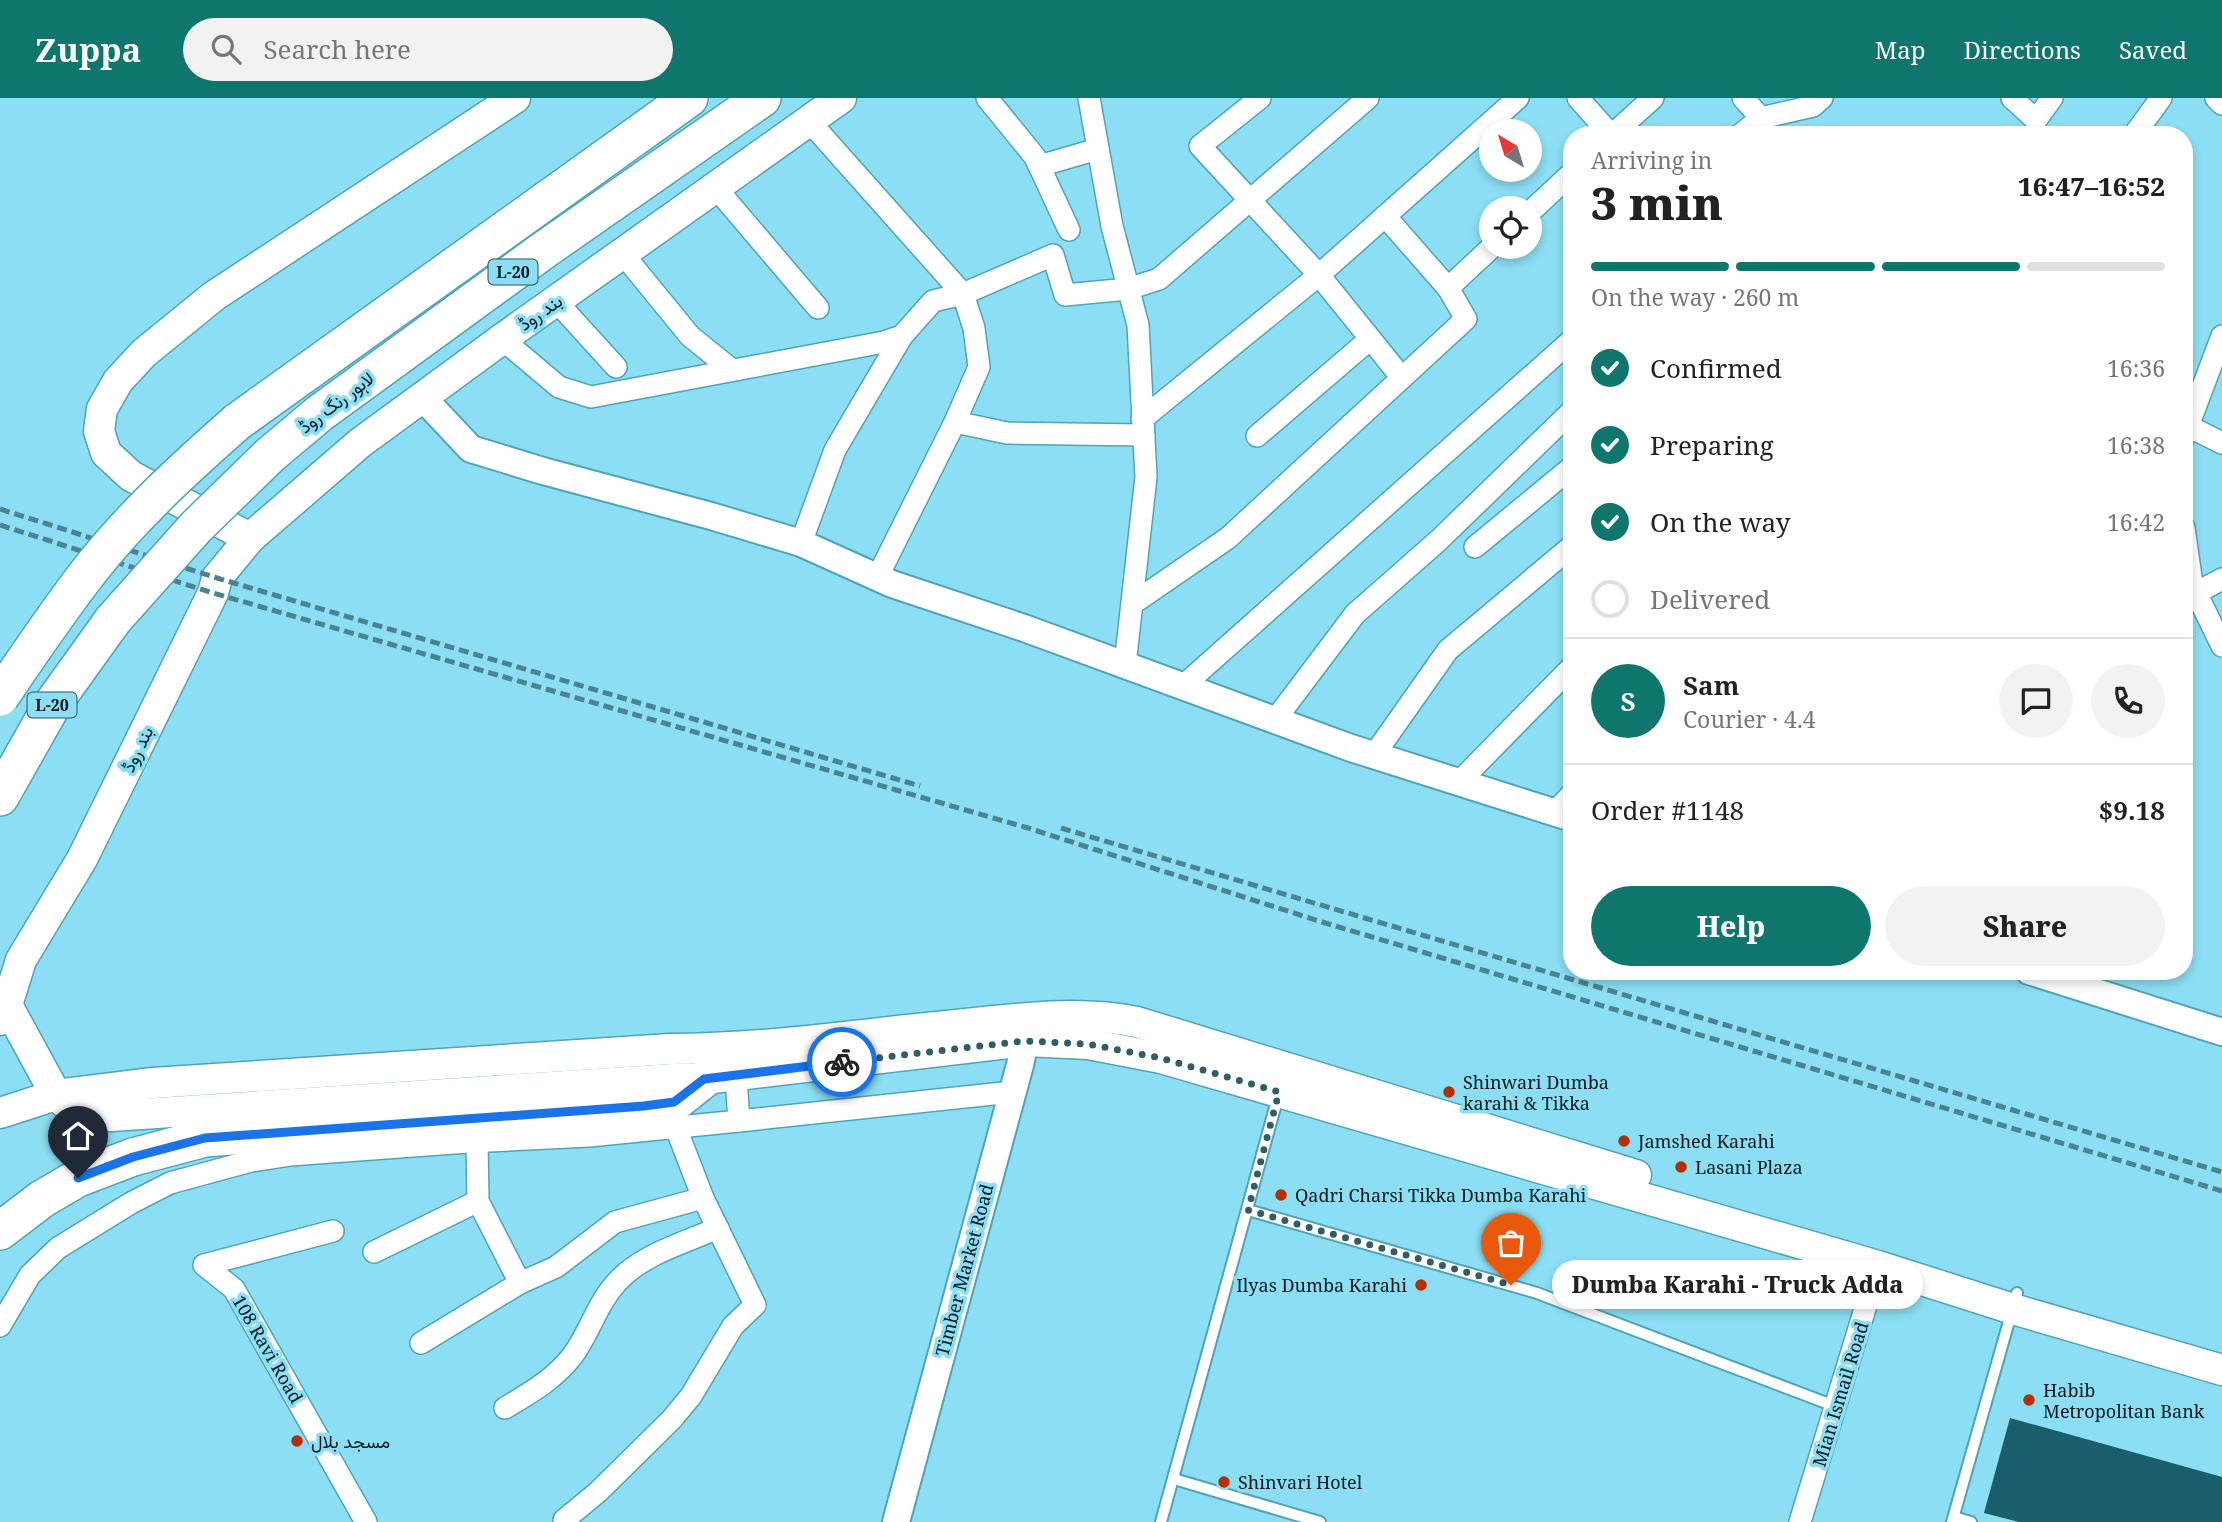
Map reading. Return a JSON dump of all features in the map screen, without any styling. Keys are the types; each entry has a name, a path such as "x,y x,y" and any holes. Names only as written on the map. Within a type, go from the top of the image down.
{"highway":[{"name":"L-20","path":"0,697 90,569 132,521 181,472 237,422 689,98"},
{"name":"لاہور رنگ روڈ","path":"0,797 52,705 113,620 196,527 270,455 320,413 544,250 762,98"},
{"path":"0,1231 42,1199 78,1178 133,1157 205,1138 644,1106 699,1085"}],"main road":[{"path":"250,538 131,476 106,453 99,431 102,409 118,381 144,353 214,296 515,98"},
{"name":"بند روڈ","path":"3,1013 10,956 82,859 202,616 218,578 250,538 360,443 841,98"},
{"path":"3,1013 56,1095 73,1110 96,1117 699,1085 1090,1016 1113,1017 1136,1022 2015,1301 2222,1370"},
{"path":"1024,1029 1161,1058 1878,1266 2222,1353"},
{"path":"0,1113 56,1095 153,1083 670,1049"},
{"path":"670,1049 699,1085"},
{"path":"670,1049 699,1085"}],"street":[{"path":"987,98 1035,157 1069,230"},
{"path":"1089,98 1112,226 1138,325 1146,477 1125,665"},
{"path":"1260,98 1200,146 1319,275 1402,378"},
{"path":"802,543 835,450 902,336 933,301 962,294 1054,255 1065,295 1128,289 1159,279 1368,98"},
{"path":"955,422 1007,433 1143,427 1518,98"},
{"path":"1578,98 1604,126"},
{"path":"1622,126 1653,98"},
{"path":"1743,98 1761,118"},
{"path":"1751,126 1761,118 1813,106 1822,98"},
{"path":"2012,98 2029,126"},
{"path":"2031,126 2052,98"},
{"path":"2141,126 2161,98"},
{"path":"2216,98 2222,104"},
{"path":"809,121 962,294 974,328 979,367 955,422 877,578"},
{"path":"1040,166 1098,149"},
{"path":"1542,201 1563,181"},
{"path":"716,188 818,308"},
{"path":"1132,604 1228,538 1466,319 1448,288 1385,216"},
{"path":"623,254 690,336 732,370"},
{"path":"1448,288 1479,259"},
{"path":"556,301 616,367"},
{"path":"502,339 559,387 591,397 884,342 902,336"},
{"path":"1256,436 1369,340"},
{"path":"2193,413 2221,340"},
{"path":"1183,686 1563,348"},
{"path":"422,397 471,449 802,543 877,578 1374,755 1459,782 1563,807"},
{"path":"1275,720 1354,614 1439,540 1563,424"},
{"path":"2193,433 2222,443"},
{"path":"1475,547 1563,474"},
{"path":"1374,755 1448,650 1563,554"},
{"path":"2196,593 2222,579"},
{"path":"2193,586 2222,646"},
{"path":"1459,782 1563,676"},
{"path":"2063,980 2222,1032"},
{"name":"Timber Market Road","path":"896,1522 1012,1092 1024,1029"},
{"path":"699,1085 739,1121"},
{"path":"699,1085 739,1121 1012,1092"},
{"path":"0,1326 30,1275 58,1248 131,1203 170,1183 251,1161 290,1155 477,1141 589,1136 699,1085"},
{"path":"564,1520 598,1492 672,1419 691,1396 733,1326 755,1305 702,1198 699,1085"},
{"path":"477,1141 478,1201 520,1283"},
{"path":"421,1343 520,1283 556,1267 615,1222 702,1198"},
{"path":"374,1252 478,1201"},
{"path":"505,1408 545,1384 573,1356 601,1301 618,1280 635,1266 718,1228"},
{"name":"108 Ravi Road","path":"333,1231 204,1265 234,1289 366,1522"},
{"name":"Mian Ismail Road","path":"1800,1522 1878,1266"}],"lane":[{"path":"1161,1522 1279,1092"},
{"path":"1248,1210 1537,1293 1837,1407"},
{"path":"1971,1522 1953,1519 2015,1301"},
{"path":"1174,1479 1320,1522"}],"building":[{"path":"2010,1418 2222,1477 2222,1522 2019,1522 1984,1513"}],"railway":[{"path":"0,509 217,578 920,786"},
{"path":"0,525 213,593 1028,828 1322,922 2222,1191"},
{"path":"1061,828 1563,977"},
{"path":"1574,980 2222,1172"}],"way so far":[{"path":"842,1062 1024,1041 1088,1044 1161,1058 1279,1092 1248,1210 1511,1285"}],"place":[{"name":"Shinwari Dumba karahi & Tikka","path":"1449,1092"},
{"name":"Jamshed Karahi","path":"1624,1141"},
{"name":"Lasani Plaza","path":"1681,1167"},
{"name":"Qadri Charsi Tikka Dumba Karahi","path":"1281,1195"},
{"name":"Ilyas Dumba Karahi","path":"1421,1285"},
{"name":"Dumba Karahi - Truck Adda","path":"1511,1285"},
{"name":"Habib Metropolitan Bank","path":"2029,1400"},
{"name":"مسجد بلال","path":"297,1441"},
{"name":"Shinvari Hotel","path":"1224,1482"}],"route":[{"path":"78,1178 133,1157 205,1138 644,1106 674,1102 704,1079 842,1062"}]}
